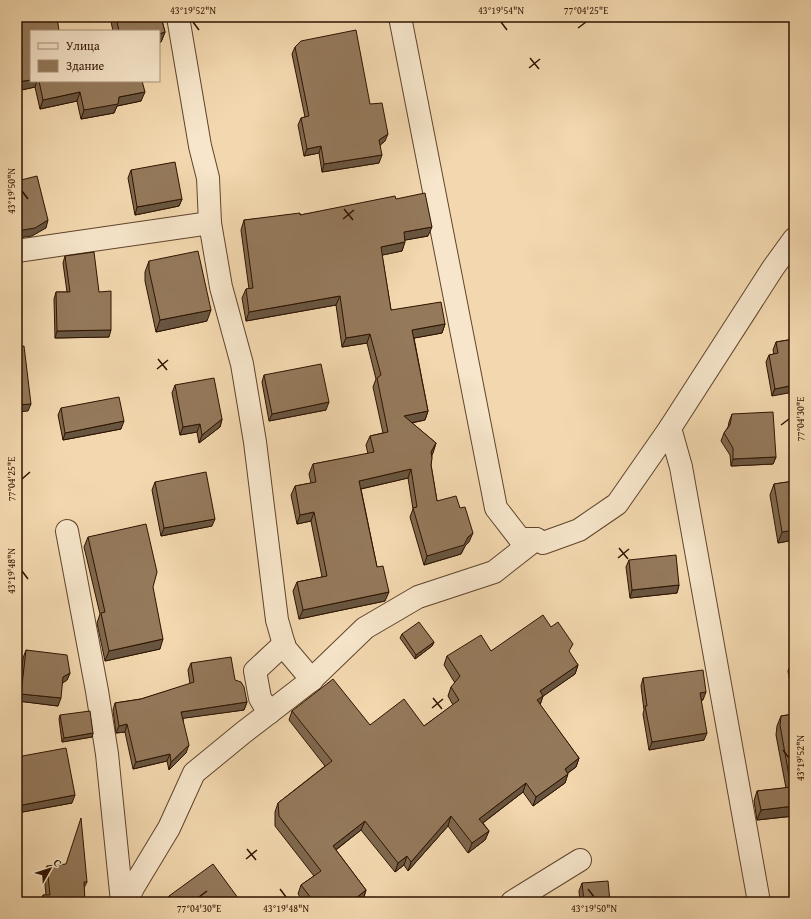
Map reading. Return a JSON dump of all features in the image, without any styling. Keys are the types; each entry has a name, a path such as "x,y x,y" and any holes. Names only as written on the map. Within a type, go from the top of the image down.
{"street":[{"path":"178,17 200,146 208,178 210,223 221,287 242,364 255,442 277,620 285,648 312,680"},
{"path":"400,17 496,508 520,539 536,539 544,543 579,530 617,504 670,428 769,274 794,240"},
{"path":"17,251 210,223"},
{"path":"670,428 681,467 759,902"},
{"path":"67,531 98,691 107,754 122,902"},
{"path":"126,902 169,828 194,773 312,680 364,628 418,597 494,572 536,539"},
{"path":"269,713 260,698 254,671 284,644"},
{"path":"512,902 580,860"}],"building":[{"path":"17,17 57,17 59,30 30,30 30,80 17,82"},
{"path":"116,17 161,17 165,32 160,34 160,30 119,30"},
{"path":"356,30 370,104 382,103 388,134 379,140 382,155 324,164 321,146 307,149 301,118 309,116 295,47 301,41"},
{"path":"39,82 142,82 145,92 119,97 118,104 84,110 80,92 43,100"},
{"path":"175,162 182,199 137,207 131,170"},
{"path":"37,176 48,220 35,228 17,231 17,181"},
{"path":"425,193 432,227 404,232 405,242 381,247 391,310 441,302 445,324 412,330 428,411 404,416 436,443 431,452 431,465 437,501 456,496 460,508 465,507 473,533 468,537 464,545 427,556 413,508 417,507 411,469 359,481 377,567 383,566 389,592 303,610 297,582 327,576 314,512 300,515 295,486 316,482 313,464 374,452 370,436 388,432 377,378 381,375 370,334 346,338 340,296 249,312 246,289 253,288 244,220 300,213 300,215 395,196 396,199"},
{"path":"198,251 211,310 160,320 149,270 149,261"},
{"path":"94,252 99,292 111,291 111,330 57,331 56,292 70,292 65,256"},
{"path":"794,339 794,385 775,389 769,355 778,353 776,342"},
{"path":"24,346 31,404 17,405 17,347"},
{"path":"321,364 329,402 272,414 264,375"},
{"path":"214,378 222,419 202,435 200,424 183,427 175,385"},
{"path":"119,397 124,421 65,433 61,408"},
{"path":"773,412 776,457 733,459 733,448 724,433 730,425 732,414"},
{"path":"206,472 215,519 164,528 155,482"},
{"path":"794,481 794,530 782,532 774,484"},
{"path":"146,524 157,572 153,587 163,639 109,651 101,613 105,612 88,537"},
{"path":"676,555 679,585 632,590 629,560"},
{"path":"543,615 551,627 558,622 573,644 569,651 578,665 540,691 543,696 537,700 579,758 565,769 568,774 536,797 526,783 479,819 489,831 472,843 451,816 411,862 407,856 398,863 365,821 333,846 366,890 351,902 314,902 301,885 321,871 279,816 278,803 332,761 292,711 333,679 370,725 404,699 424,726 459,700 451,687 460,676 447,656 481,635 491,651"},
{"path":"419,622 434,642 416,655 402,634"},
{"path":"26,650 67,655 70,673 63,677 61,698 21,694"},
{"path":"231,657 235,680 241,682 244,687 247,702 181,712 189,745 171,762 170,754 136,762 127,724 119,726 115,703 141,699 194,682 191,663"},
{"path":"792,661 794,661 794,674"},
{"path":"703,670 706,692 700,693 707,733 652,742 645,706 647,706 643,678"},
{"path":"90,711 93,733 64,738 60,715"},
{"path":"794,714 794,806 761,810 757,791 791,787 780,725 781,716"},
{"path":"66,748 75,795 17,806 17,784 19,785 17,775 17,757"},
{"path":"81,818 87,882 84,882 85,902 43,902 43,895 50,895 47,866 66,864"},
{"path":"213,864 241,902 173,902 169,896"},
{"path":"608,881 610,902 584,902 582,883"}]}
